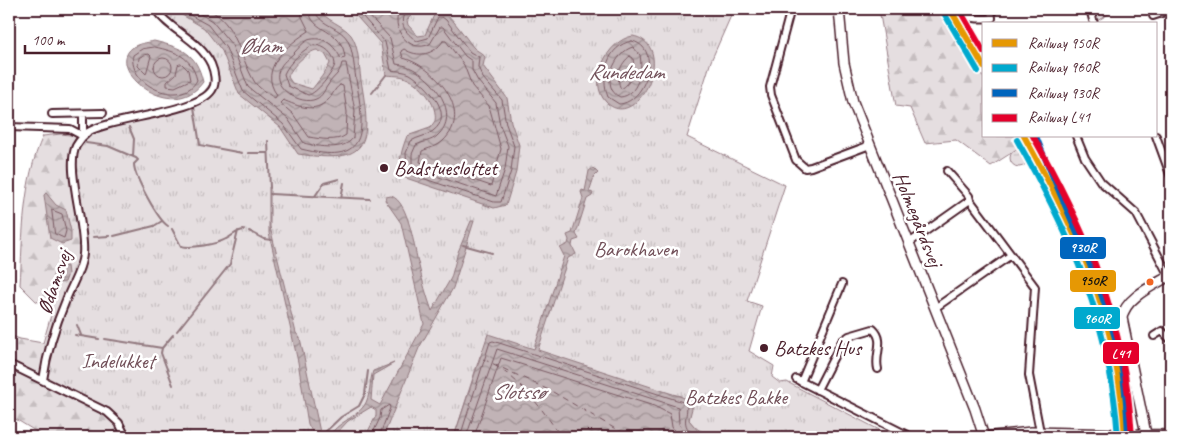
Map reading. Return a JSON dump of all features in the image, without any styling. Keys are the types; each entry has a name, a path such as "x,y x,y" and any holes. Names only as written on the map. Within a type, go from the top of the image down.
{"street":[{"path":"9,127 70,129 83,136 98,128 160,113 191,102 212,90 215,81 212,66 206,55 198,45 155,9"},
{"path":"793,9 790,12 770,87 771,95 796,160 805,168 811,167 870,145"},
{"name":"Holmegårdsvej","path":"839,9 847,81 870,145 975,409 984,437"},
{"path":"960,9 968,16 977,19 992,18 991,9"},
{"path":"1090,9 1093,22"},
{"path":"1153,16 1171,10"},
{"path":"52,114 103,114"},
{"name":"Ødamsvej","path":"43,380 45,360 55,326 83,257 84,239 73,155 83,136 83,114"},
{"path":"1077,138 1085,158 1101,182 1136,213 1170,275 1130,301 1123,311 1122,318 1146,434"},
{"path":"1157,138 1171,177"},
{"path":"947,171 969,196 970,200 1035,287 1029,376 1040,432"},
{"path":"909,243 970,200"},
{"path":"935,308 1011,254"},
{"path":"842,284 798,381 911,437"},
{"path":"817,390 842,341 848,336 872,329 878,334 880,344 876,362 878,369"},
{"path":"1154,336 1162,331 1171,340"},
{"path":"9,364 106,412 119,423 126,437"},
{"path":"984,437 1013,432 1171,435"}],"green space":[{"path":"160,9 734,9 711,61 687,137 785,185 747,301 762,306 749,351 774,366 772,377 780,383 787,382 893,437 717,437 701,431 692,424 689,420 690,414 681,396 480,356 454,437 126,437 107,412 43,380 45,360 83,257 73,155 90,131 166,112 203,93 211,83 213,63 209,54"},
{"path":"879,9 946,9 982,75 982,138 1014,138 1019,148 991,166 956,140 925,143 910,108 896,106"},
{"path":"1095,9 1117,9 1097,21"},
{"name":"Indelukket","path":"61,134 87,137 306,437 45,437 9,415 9,335 43,343 53,308 36,301 20,285 23,228 31,172 43,136"},
{"path":"1019,149 1025,152 1028,158 1025,164 1019,167 1013,164 1010,158 1013,152"}],"water":[{"name":"Ødam","path":"172,9 319,9 326,17 347,31 356,45 366,120 365,134 361,145 352,152 340,156 322,157 298,154 280,127 239,94 222,51 204,28","holes":["317,50 325,54 330,63 312,89 292,83 288,77 289,73 300,60"]},
{"path":"350,9 417,9 407,20 408,25 418,36 425,35 435,13 445,12 473,47 484,55 483,66 507,98 511,122 519,145 516,172 506,205 494,208 403,177 400,161 407,136 430,128 435,121 434,108 423,90 412,81 401,76 386,75 381,44"},
{"name":"Rundedam","path":"633,36 646,43 653,55 653,69 648,84 640,98 630,106 618,109 606,102 601,94 599,73 608,53 615,45"},
{"path":"154,41 180,49 192,58 203,82 190,94 175,98 160,96 146,89 134,79 127,68 126,57 134,46"},
{"name":"Slotssø","path":"593,168 598,173 594,177 589,192 593,193 587,199 576,234 579,239 573,241 572,246 576,254 568,258 538,350 694,401 689,420 699,432 717,437 454,437 488,334 534,349 564,256 560,248 568,244 567,235 572,233 583,198 581,192 582,190 585,191 589,171"},
{"path":"269,187 270,227 296,333 300,338 321,437 315,437 308,424 298,362 269,233"},
{"path":"46,193 56,205 66,210 71,231 71,241 62,244 50,238 44,195"},
{"path":"391,196 397,200 406,216 432,311 451,278 458,252 471,221 474,221 453,288 419,348 383,437 365,437 376,416 376,410 371,407 348,421 333,437 329,437 336,428 364,406 368,398 373,371 394,363 373,375 371,400 380,405 424,324 401,223 385,200 386,197"},
{"path":"67,266 68,274 65,282 55,283 53,277 54,268"}],"waterway":[{"path":"372,93 386,75"},
{"path":"194,107 200,145 242,153"},
{"path":"129,127 134,139 133,156"},
{"path":"268,141 270,188"},
{"path":"86,143 108,146 138,160 134,164 142,187 158,215 168,226"},
{"path":"248,153 268,153"},
{"path":"315,196 324,183 339,179"},
{"path":"341,198 344,183"},
{"path":"270,194 370,199"},
{"path":"114,236 154,226 162,221"},
{"path":"172,229 181,246 185,247 217,243 238,231 244,230"},
{"path":"177,331 230,264 238,231"},
{"path":"249,231 264,239 272,240"},
{"path":"93,237 110,236"},
{"path":"463,245 492,253"},
{"path":"77,325 81,335"},
{"path":"75,335 99,339"},
{"path":"173,335 162,348 161,353 173,385"},
{"path":"105,339 162,348"},
{"path":"320,437 341,417 359,406 365,394 368,371"}],"ferry route":[{"path":"483,359 553,392 629,437"},
{"path":"494,365 523,388 540,407 561,437"}],"rail line":[{"name":"950R","path":"950,9 982,64"},
{"name":"L41","path":"959,9 982,49"},
{"name":"960R","path":"944,13 978,71"},
{"name":"950R","path":"1025,138 1062,209 1093,280 1105,317 1114,355 1121,395 1125,437"},
{"name":"L41","path":"1034,138 1071,209 1101,280 1121,355 1128,395 1132,437"},
{"name":"930R","path":"1037,138 1092,271 1111,326 1123,374 1128,437"},
{"name":"960R","path":"1017,140 1055,212 1085,282 1107,356 1114,395 1118,437"}],"place":[{"name":"Badstueslottet","path":"384,168"},
{"name":"Batzkes Hus","path":"764,348"}],"park label":[{"name":"Barokhaven","path":"636,249"},
{"name":"Batzkes Bakke","path":"736,397"}]}
